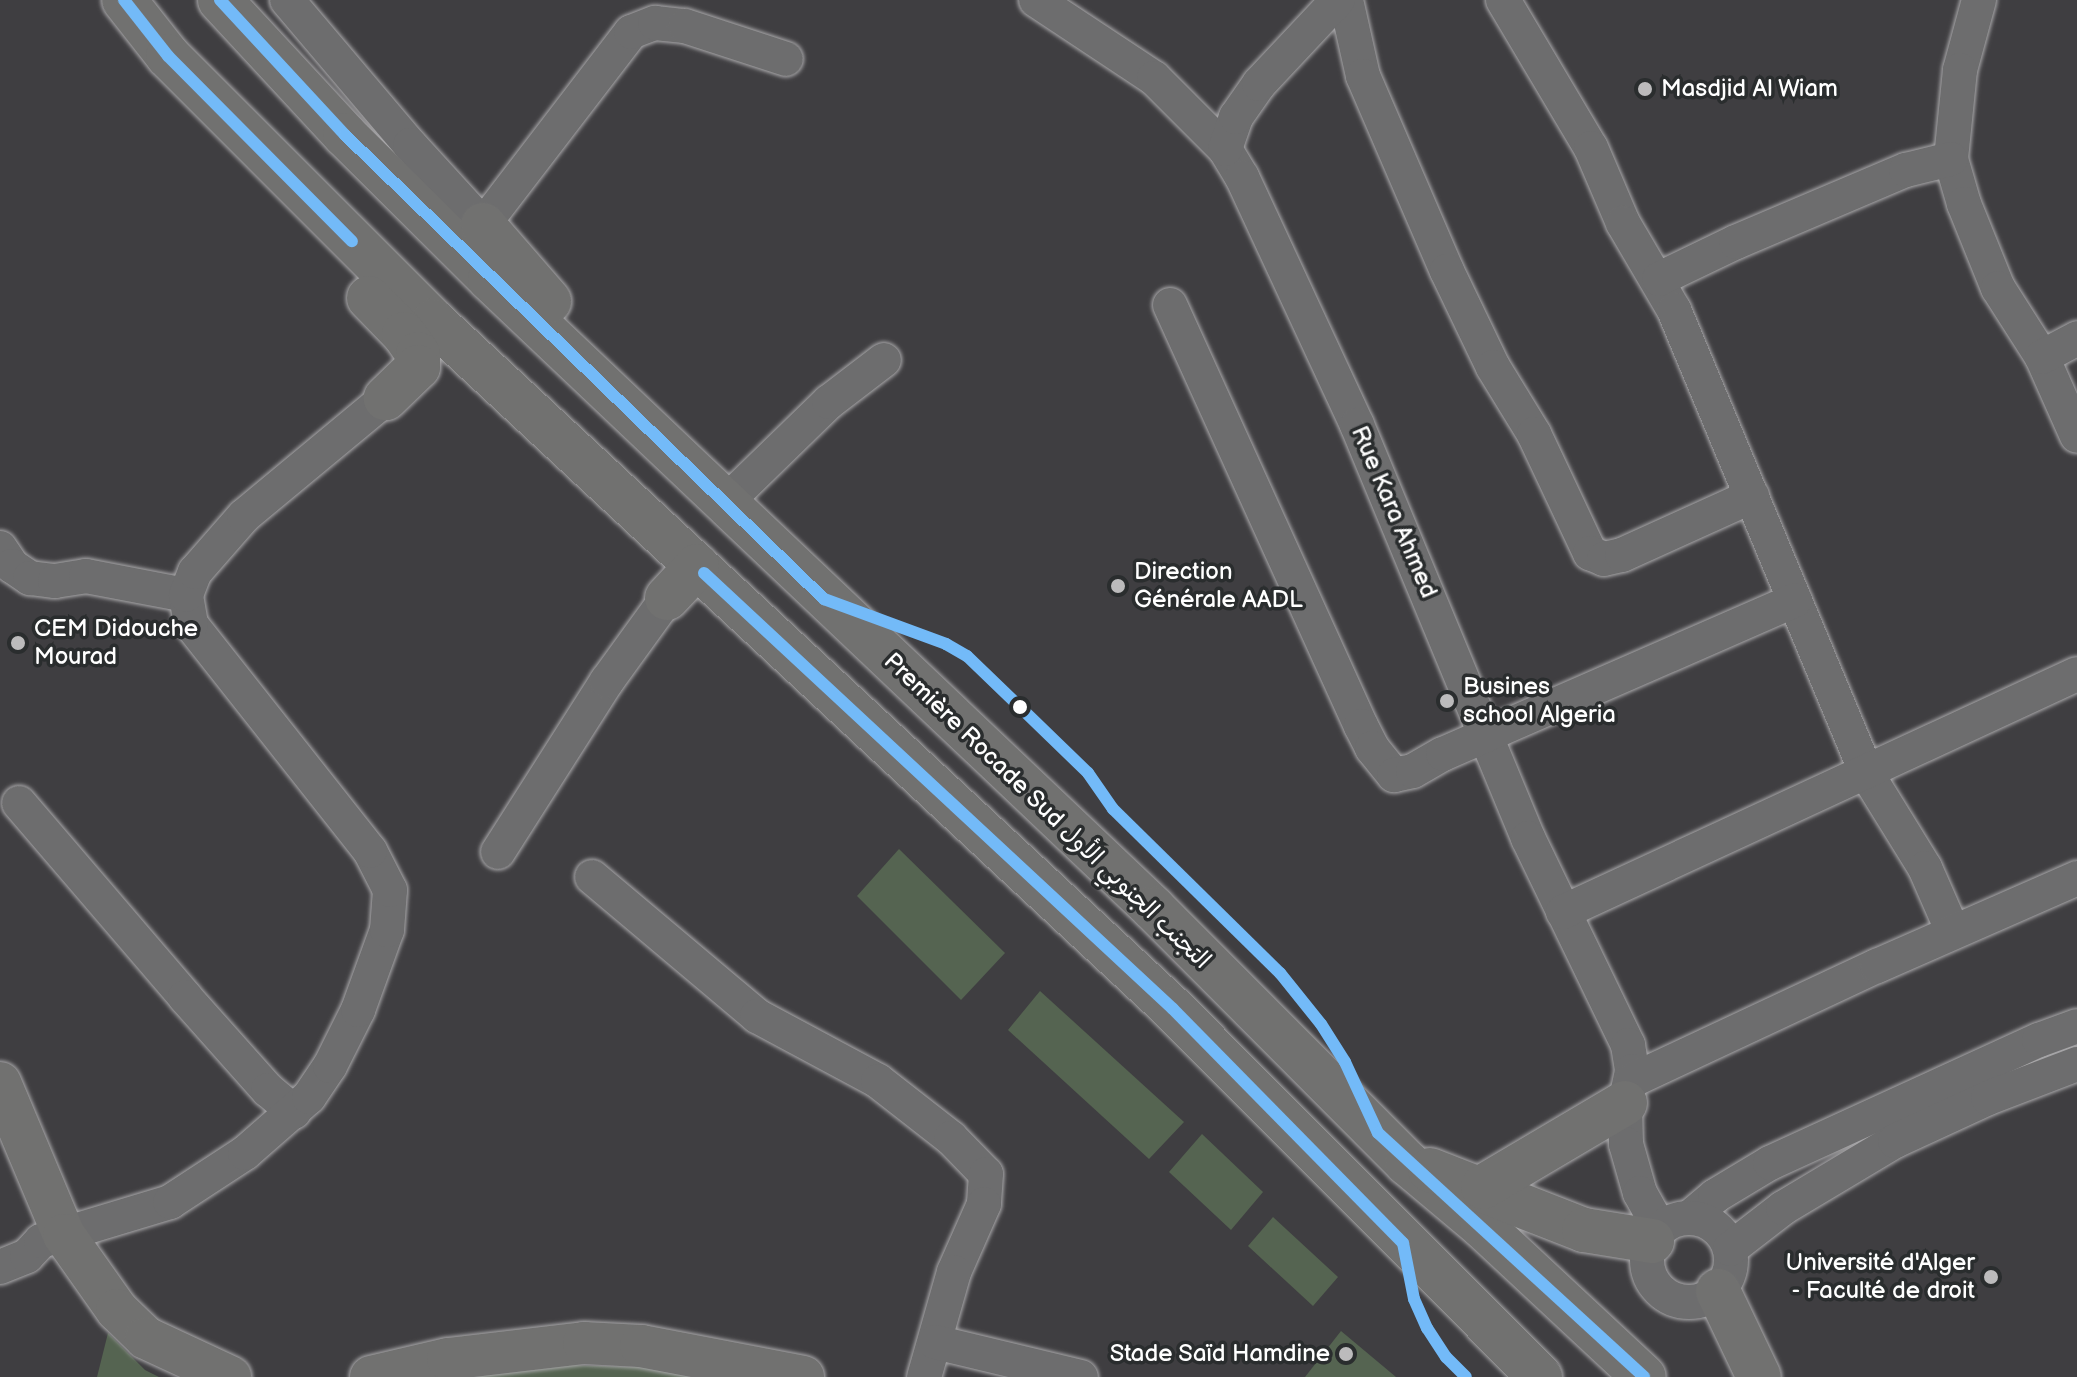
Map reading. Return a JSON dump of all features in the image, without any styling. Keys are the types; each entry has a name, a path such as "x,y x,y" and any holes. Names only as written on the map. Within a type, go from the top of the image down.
{"highway":[{"path":"124,0 168,56 433,321 1173,1009 1540,1377"},
{"name":"Première Rocade Sud التجنب الجنوبي الأول","path":"220,0 356,147 1154,909 1407,1163 1482,1226 1644,1377"},
{"path":"218,107 239,156 264,192 404,334 418,354 418,367 386,398"},
{"path":"483,225 718,495"},
{"path":"667,598 697,566"},
{"path":"1483,1187 1628,1092"},
{"path":"1407,1163 1483,1187 1584,1230 1671,1227"},
{"path":"1718,1291 1759,1377"}],"main road":[{"path":"0,1083 64,1235 117,1310 146,1338 170,1353 230,1377"},
{"path":"371,1377 448,1359 584,1343 641,1346 803,1377"}],"street":[{"path":"287,0 410,145 483,225 631,32 655,23 685,26 786,59"},
{"name":"Rue Kara Ahmed","path":"1036,0 1154,78 1225,149 1256,206 1357,425 1563,912 1615,1012 1632,1063 1626,1144 1637,1181 1671,1227"},
{"path":"1225,149 1236,117 1259,84 1338,0"},
{"path":"1346,0 1363,76 1447,271 1493,367 1534,434 1590,553 1604,559 1622,555 1752,496"},
{"path":"1503,0 1591,148 1623,223 1659,279 1867,774 1925,868 1953,932"},
{"path":"1979,0 1960,70 1951,159 1964,204 1998,288 2042,357 2077,436"},
{"path":"1659,279 1736,242 1893,176 1951,159"},
{"path":"1170,305 1304,605 1379,758 1399,775 1795,600"},
{"path":"2042,357 2077,338"},
{"path":"718,495 884,360"},
{"path":"0,1267 27,1256 41,1241 170,1202 245,1153 294,1112 330,1066 364,995 387,930 390,890 370,851 191,624 186,595 195,572 244,516 386,398"},
{"path":"0,548 12,566 30,578 55,581 99,578 186,595"},
{"path":"498,852 607,681 667,598"},
{"path":"1563,912 1867,774 2077,674"},
{"path":"19,803 185,997 268,1090 294,1112"},
{"path":"592,877 757,1016 878,1081 979,1164 988,1181 984,1204 954,1272 924,1377"},
{"path":"1628,1092 1953,932 2077,878"},
{"path":"1671,1227 1717,1228 1730,1249 1730,1272 1718,1291 1691,1302 1664,1293 1648,1269 1671,1227 1770,1163 2039,1040 2077,1026"},
{"path":"1730,1249 1783,1208 1895,1141 1988,1098 2077,1064"},
{"path":"935,1342 1081,1377"}],"green space":[{"path":"899,849 1005,953 961,1000 857,896"},
{"path":"1040,991 1184,1122 1149,1159 1008,1030"},
{"path":"1202,1134 1263,1192 1231,1230 1169,1172"},
{"path":"1273,1217 1338,1277 1313,1306 1248,1246"},
{"name":"Stade Saïd Hamdine","path":"1341,1331 1396,1377 1305,1377"},
{"path":"108,1333 145,1370 159,1377 97,1377"},
{"path":"539,1364 666,1368 715,1377 467,1377"}],"transit line":[{"path":"124,0 168,56 352,241"},
{"path":"220,0 345,135 824,599 946,644 967,656 1022,709 1088,773 1113,809 1280,973 1321,1024 1345,1062 1378,1133 1644,1377"},
{"path":"704,573 1173,1009 1403,1243 1414,1299 1427,1328 1446,1357 1466,1377"}],"place":[{"name":"Masdjid Al Wiam","path":"1645,89"},
{"name":"Direction Générale AADL","path":"1118,586"},
{"name":"CEM Didouche Mourad","path":"18,643"},
{"name":"Busines school Algeria","path":"1447,701"},
{"name":"Université d'Alger - Faculté de droit","path":"1991,1277"},
{"name":"Stade Saïd Hamdine","path":"1346,1354"}]}
